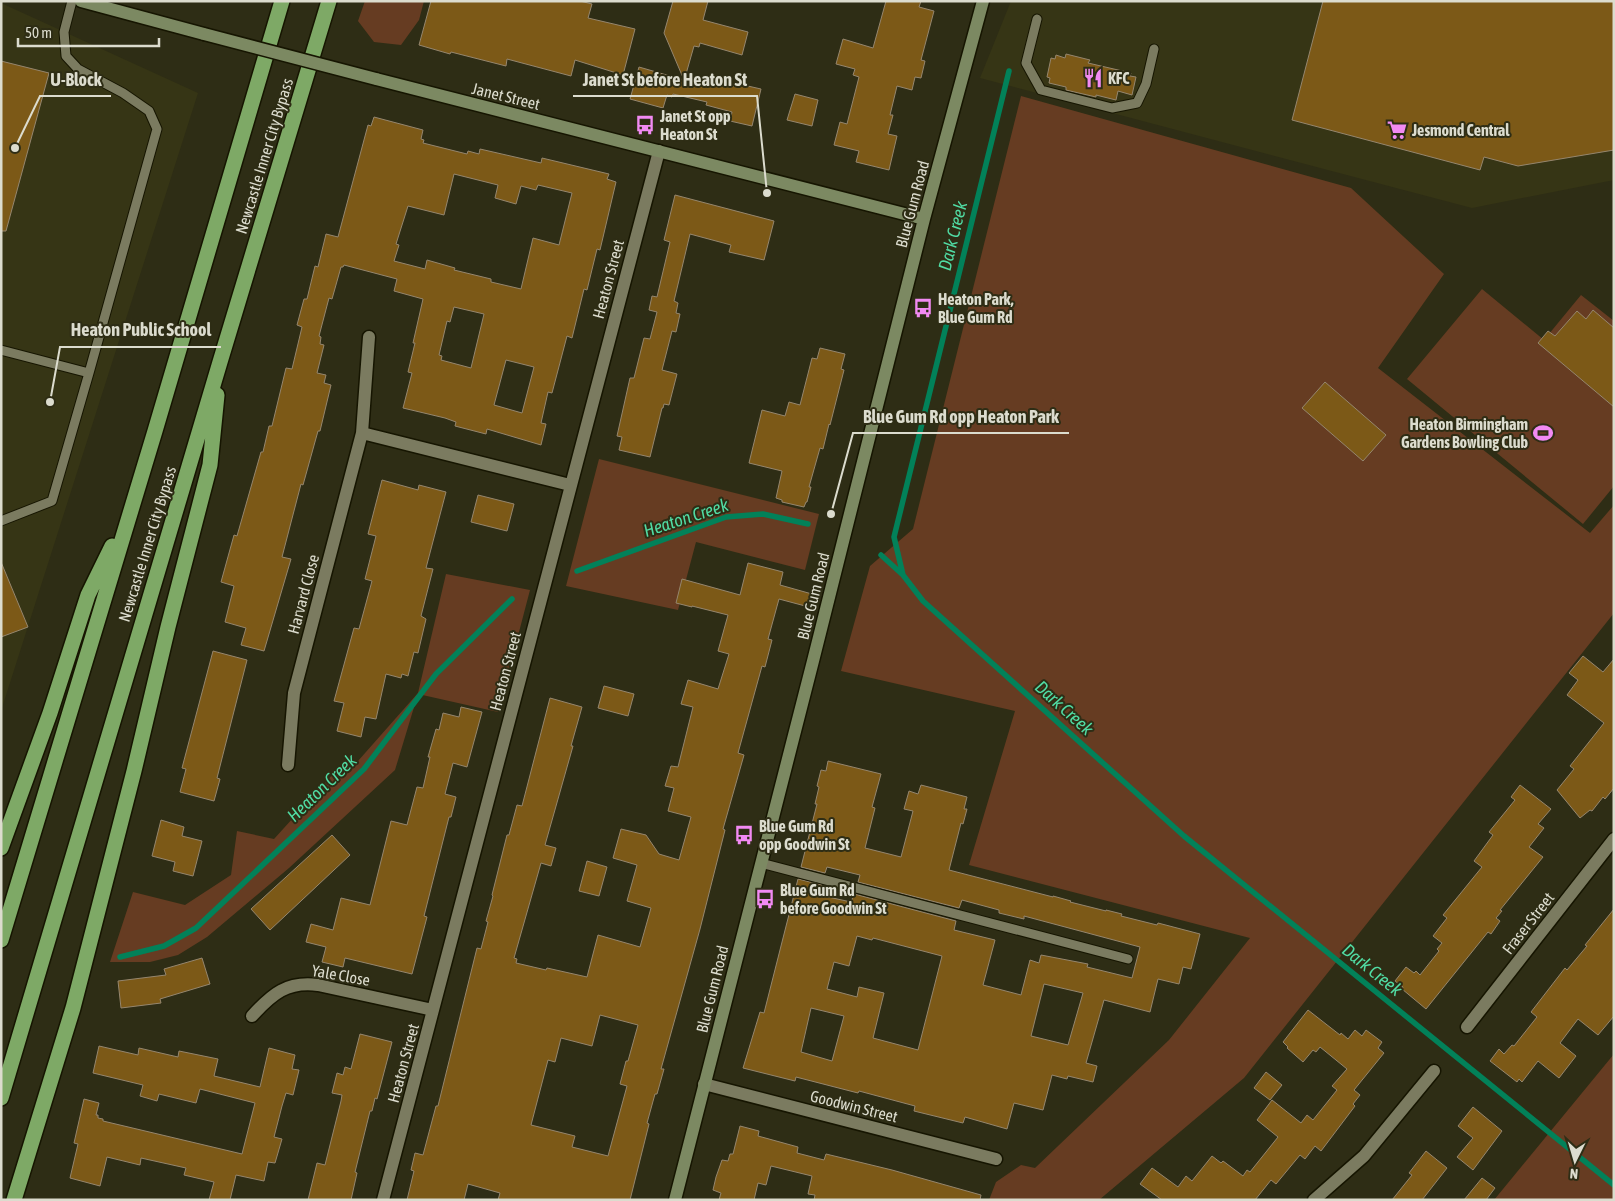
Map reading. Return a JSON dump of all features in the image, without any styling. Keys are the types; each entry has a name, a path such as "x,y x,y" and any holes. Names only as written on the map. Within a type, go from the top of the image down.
{"highway":[{"name":"Newcastle Inner City Bypass","path":"1,940 161,412 282,1"},
{"name":"Newcastle Inner City Bypass","path":"1,1098 220,362 330,1"},
{"path":"14,1200 70,1017 134,772 168,627 210,466 220,362"},
{"path":"1,848 50,712 88,595 132,504"}],"main road":[{"name":"Janet Street","path":"82,1 376,79 924,219"},
{"name":"Blue Gum Road","path":"675,1200 924,219 983,1"}],"street":[{"name":"Heaton Street","path":"383,1200 659,151"},
{"name":"Harvard Close","path":"288,765 294,693 362,433 369,337"},
{"path":"362,433 570,485"},
{"name":"Fraser Street","path":"1467,1027 1614,838"},
{"name":"Yale Close","path":"252,1016 273,994 306,984 434,1010"},
{"path":"1314,1200 1364,1156 1434,1071"},
{"name":"Goodwin Street","path":"704,1084 996,1159"}],"lane":[{"path":"1,521 52,501 157,129 149,111 123,93 78,68 66,56 64,32 72,1"},
{"path":"1037,19 1026,63 1041,90 1112,108 1137,103 1146,84 1154,49"},
{"path":"1,350 89,373"},
{"path":"761,862 1128,959"}],"shaded area":[{"path":"365,1 424,1 419,20 401,45 374,42 358,21"},
{"name":"Jesmond Central","path":"1011,1 1614,1 1614,180 1472,208 980,78"},
{"path":"1,3 198,93 1,711"},
{"path":"1021,96 1351,188 1444,274 1378,368 1590,533 1614,505 1614,613 1244,1078 1099,1200 989,1200 996,1182 1021,1165 1035,1168 1169,1040 1250,938 969,865 1015,711 841,671 870,566 913,529"},
{"name":"Heaton Birmingham Gardens Bowling Club","path":"1482,289 1544,340 1581,295 1614,321 1614,486 1583,524 1407,379"},
{"path":"599,459 819,514 805,570 696,542 678,610 566,586"},
{"path":"446,574 530,590 498,712 418,694 395,770 289,868 207,937 178,955 150,962 110,962 133,892 185,905 231,875 237,831 274,839 343,763 358,761 418,693"},
{"path":"1614,1054 1614,1200 1494,1200"}],"building":[{"path":"431,1 580,1 592,4 588,18 635,29 623,75 575,60 571,76 507,59 506,66 419,45"},
{"path":"673,1 708,1 703,20 748,32 742,55 700,43 699,47 694,46 686,74 738,87 739,84 761,89 752,126 730,121 732,112 706,105 707,102 673,94 672,97 667,95 663,108 630,99 639,67 684,80 664,33"},
{"path":"886,1 921,1 919,7 934,11 921,60 925,61 921,78 915,77 912,90 897,86 890,115 893,115 888,134 897,136 889,170 856,162 859,151 834,145 840,122 847,124 859,77 853,75 855,69 836,64 843,39 873,48"},
{"name":"Jesmond Central","path":"1323,1 1614,1 1614,150 1518,166 1484,157 1480,170 1292,120"},
{"name":"KFC","path":"1066,54 1090,60 1088,63 1131,73 1130,76 1136,77 1132,95 1118,91 1116,100 1066,90 1066,87 1049,83 1050,78 1047,77 1051,58 1055,59 1056,55 1065,58"},
{"path":"1,61 49,73 6,231 1,231"},
{"path":"795,94 818,100 812,126 787,120"},
{"path":"374,117 423,130 421,139 424,140 423,143 467,154 468,151 479,154 480,149 541,163 542,158 609,174 607,179 616,182 600,250 597,249 587,290 584,289 572,338 567,336 552,393 548,392 541,423 546,424 541,445 487,429 486,434 455,426 456,422 445,418 403,408 412,373 408,372 423,299 394,291 397,279 344,265 341,267 332,299 329,298 319,336 321,337 320,344 324,345 317,373 326,375 324,383 331,385 320,431 318,431 303,485 301,484 282,557 291,559 264,651 241,645 246,628 225,622 234,586 221,582 234,535 237,536 261,452 263,452 269,426 272,426 286,368 292,369 302,327 297,325 304,299 307,299 315,266 318,267 326,234 338,237 368,125 371,126","holes":["454,174 498,185 495,198 516,204 521,186 536,190 538,185 572,193 559,245 533,238 521,289 491,282 491,279 454,270 455,268 427,260 425,269 394,261 399,245 396,244 408,206 444,215","454,307 484,314 471,368 441,360 442,356 439,355 447,321 450,322","506,360 534,367 522,413 494,405"]},
{"path":"675,195 774,221 764,260 729,252 731,245 690,234 674,301 678,303 676,313 680,314 676,332 672,331 662,370 677,374 669,405 664,404 662,408 650,457 619,450 622,437 617,436 630,378 634,378 644,338 650,339 657,312 649,310 652,296 657,297 670,242 664,240"},
{"path":"1593,310 1614,328 1614,407 1538,343 1548,331 1555,336 1577,311 1586,319"},
{"path":"820,348 845,354 841,369 844,370 823,449 820,448 809,487 811,487 807,502 804,507 782,502 782,500 776,498 782,471 749,463 762,410 785,416 789,402 800,405 812,358 817,359"},
{"path":"1325,382 1386,435 1363,461 1302,408"},
{"path":"382,480 418,490 419,485 446,492 426,568 433,569 421,616 426,619 418,653 414,652 408,676 402,674 401,678 386,674 376,719 365,717 361,737 337,731 344,703 334,701 354,628 359,629 372,581 365,579 376,536 368,534"},
{"path":"478,495 514,504 507,531 471,522"},
{"path":"1,562 28,627 1,637"},
{"path":"748,563 783,572 780,585 812,594 809,607 779,599 768,639 772,640 765,667 762,666 738,753 744,755 723,829 725,830 700,929 661,1069 664,1069 647,1123 649,1124 630,1200 498,1200 500,1193 468,1184 464,1200 407,1200 414,1171 411,1170 415,1153 423,1155 436,1106 438,1106 477,948 481,949 488,922 486,921 507,835 509,835 517,805 522,806 550,698 582,707 545,845 556,848 551,866 541,863 514,958 517,959 516,963 587,977 598,935 640,947 651,908 627,901 637,865 613,858 621,829 646,835 659,854 679,860 691,817 668,811 674,788 665,786 671,766 678,767 693,707 681,704 688,680 718,689 729,654 718,651 728,615 676,603 682,579 740,595","holes":["600,1015 638,1025 620,1084 627,1086 608,1156 572,1147 575,1136 531,1125 548,1060 555,1062 561,1038 592,1046"]},
{"path":"213,651 247,660 217,778 220,779 214,801 180,792 186,769 182,768"},
{"path":"1583,656 1603,672 1614,659 1614,788 1605,799 1603,797 1592,811 1590,810 1580,818 1557,790 1574,769 1570,766 1604,723 1567,695 1578,680 1569,673"},
{"path":"604,686 634,694 628,716 598,708"},
{"path":"461,707 482,712 467,767 453,763 445,794 456,797 451,817 449,817 424,916 427,917 412,974 345,958 343,967 322,962 326,947 306,942 311,924 333,930 341,898 370,905 391,821 407,825 417,787 423,788 430,757 428,757 436,729 439,730 443,713 459,717"},
{"path":"828,761 881,774 872,807 875,808 865,848 901,857 913,811 904,809 909,791 918,794 921,785 967,797 964,809 967,809 963,824 961,823 949,870 1122,914 1121,916 1200,934 1191,969 1183,967 1179,984 1158,979 1150,1012 1104,1000 1086,1063 1097,1066 1093,1082 1068,1076 1067,1079 1052,1075 1043,1110 1014,1103 1007,1129 965,1117 963,1123 914,1111 915,1106 859,1091 858,1093 796,1077 795,1081 743,1068 760,1012 764,1013 798,879 822,885 819,895 851,902 854,894 956,921 954,930 995,940 983,985 1021,995 1030,960 1039,963 1041,955 1088,964 1087,967 1132,978 1140,947 1024,916 1024,919 999,913 999,910 962,900 959,908 858,882 860,875 827,867 825,873 801,867 817,804 815,804 819,787 817,786 821,770 826,771","holes":["857,936 872,940 873,938 942,956 918,1050 873,1038 884,993 859,987 857,997 827,989 834,962 849,966","1044,984 1083,993 1068,1045 1031,1036","811,1008 844,1016 832,1061 801,1052"]},
{"path":"1520,785 1551,809 1538,824 1544,828 1529,847 1543,857 1500,910 1502,911 1496,918 1500,921 1491,934 1488,932 1426,1009 1395,981 1406,967 1420,975 1439,951 1437,949 1442,943 1433,936 1447,918 1443,915 1482,867 1474,861 1493,835 1489,832 1515,800 1511,797"},
{"path":"161,820 184,827 182,836 202,841 193,876 173,871 175,862 152,856"},
{"path":"332,835 350,855 270,930 251,909"},
{"path":"587,861 607,867 599,896 579,891"},
{"path":"1614,909 1614,1016 1598,1035 1578,1019 1560,1043 1576,1056 1559,1078 1538,1061 1522,1082 1519,1079 1517,1082 1490,1061 1499,1049 1504,1054 1512,1045 1514,1046 1537,1017 1531,1012 1565,968 1567,970 1587,946 1585,945"},
{"path":"202,958 210,984 160,999 161,1003 121,1008 118,981 166,975 164,969"},
{"path":"1308,1010 1348,1039 1355,1030 1362,1036 1366,1030 1382,1042 1378,1048 1384,1053 1354,1090 1360,1095 1353,1104 1355,1106 1321,1151 1315,1146 1305,1159 1300,1155 1276,1184 1271,1180 1255,1200 1162,1200 1140,1184 1152,1168 1178,1187 1186,1176 1192,1181 1212,1156 1221,1163 1223,1161 1243,1176 1247,1170 1250,1172 1278,1137 1257,1120 1272,1100 1301,1123 1307,1115 1313,1120 1337,1090 1332,1086 1347,1069 1320,1047 1316,1052 1313,1050 1303,1062 1283,1042"},
{"path":"360,1034 392,1042 377,1099 375,1098 372,1111 370,1111 355,1172 357,1173 351,1200 308,1200 317,1163 325,1165 341,1101 342,1095 332,1093 337,1073 343,1075 345,1067 351,1069"},
{"path":"99,1046 138,1055 139,1048 178,1057 179,1051 218,1059 214,1076 260,1087 269,1048 295,1055 292,1069 299,1070 293,1095 286,1093 274,1137 282,1139 275,1163 268,1162 264,1181 236,1175 230,1200 209,1200 214,1182 184,1175 186,1168 141,1158 140,1165 107,1157 100,1186 70,1178 78,1144 74,1143 84,1099 99,1103 96,1115 98,1115 98,1118 103,1119 103,1121 242,1154 255,1103 200,1089 196,1103 159,1094 157,1101 140,1096 143,1085 93,1073"},
{"path":"1266,1072 1282,1085 1270,1100 1254,1088"},
{"path":"1473,1107 1502,1131 1473,1170 1457,1157 1473,1138 1458,1126"},
{"path":"740,1126 759,1131 758,1136 798,1147 797,1153 824,1160 826,1154 892,1170 981,1195 980,1200 814,1200 815,1195 808,1194 812,1176 771,1166 766,1185 758,1183 754,1200 719,1200 721,1193 713,1190 716,1177 722,1160 728,1161 730,1154 733,1154"},
{"path":"1426,1151 1447,1168 1422,1200 1392,1200 1412,1175 1409,1173"},
{"path":"1482,1178 1495,1188 1486,1200 1464,1200"}],"waterway":[{"name":"Dark Creek","path":"1009,71 894,537 903,575 923,601 1184,836 1614,1185"},
{"name":"Heaton Creek","path":"577,571 726,517 763,514 808,524"},
{"name":"Heaton Creek","path":"881,555 903,575"},
{"name":"Heaton Creek","path":"120,957 164,946 196,928 364,769 436,674 512,599"}],"place":[{"name":"KFC","path":"1093,78"},
{"name":"Janet St opp Heaton St","path":"645,125"},
{"name":"Jesmond Central","path":"1397,130"},
{"name":"U-Block","path":"15,148"},
{"name":"Janet St before Heaton St","path":"767,193"},
{"name":"Heaton Park, Blue Gum Rd","path":"923,308"},
{"name":"Heaton Public School","path":"50,402"},
{"name":"Heaton Birmingham Gardens Bowling Club","path":"1543,433"},
{"name":"Blue Gum Rd opp Heaton Park","path":"831,514"},
{"name":"Blue Gum Rd opp Goodwin St","path":"744,835"},
{"name":"Blue Gum Rd before Goodwin St","path":"765,899"}]}
